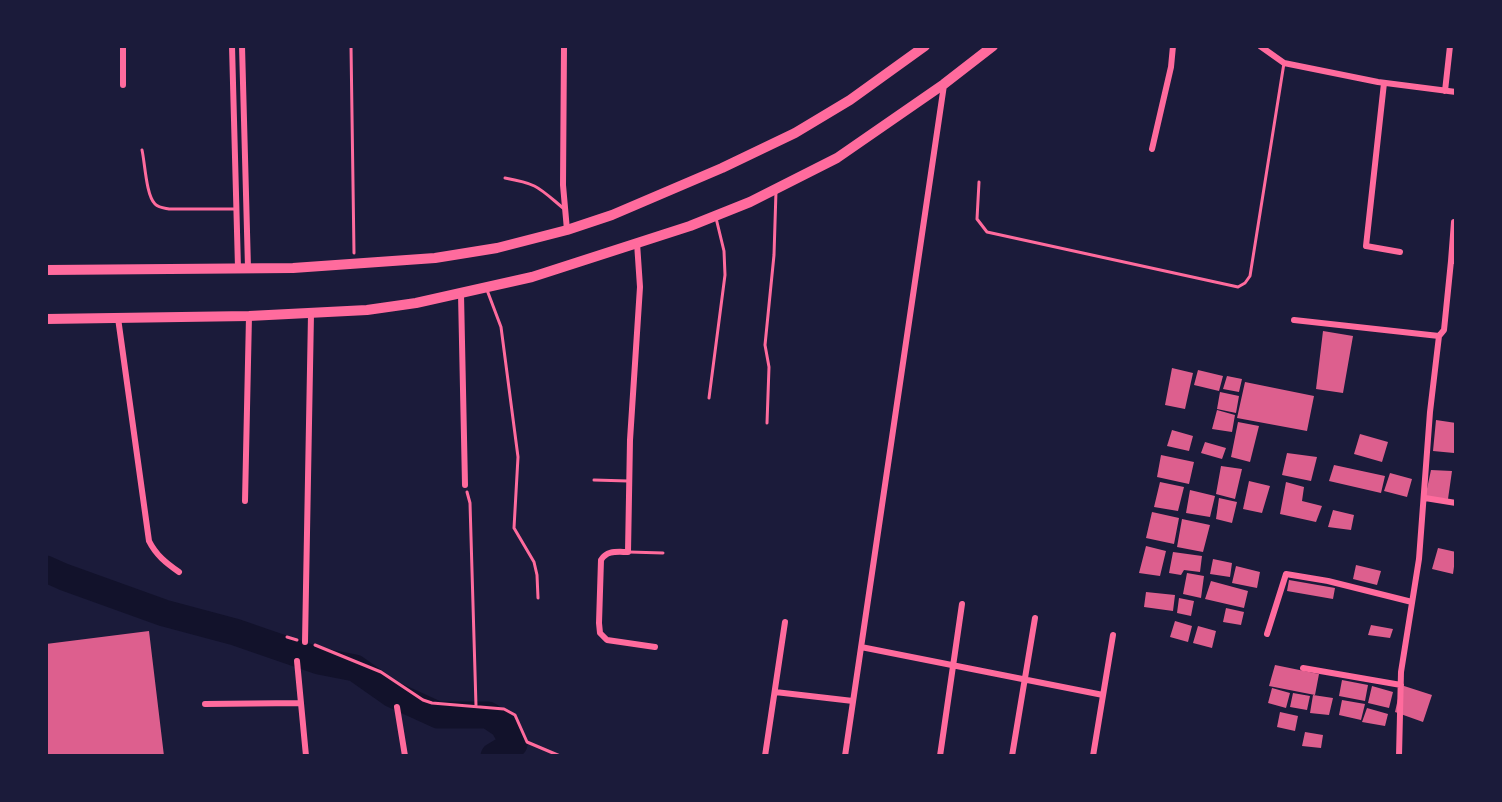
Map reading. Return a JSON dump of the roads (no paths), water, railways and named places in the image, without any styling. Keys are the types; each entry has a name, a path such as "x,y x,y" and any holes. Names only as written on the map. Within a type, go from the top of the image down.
{"main road":[{"path":"46,270 293,268 435,258 497,248 567,230 612,214 795,133 850,100 925,46"},
{"path":"46,319 311,314 416,303 532,277 715,216 776,189 837,158 945,84 993,46"}],"street":[{"path":"123,46 123,85"},
{"path":"232,46 237,209 243,268"},
{"path":"242,46 243,268"},
{"path":"564,46 563,185 567,230"},
{"path":"1152,149 1171,67 1173,46"},
{"path":"1260,46 1284,63 1384,83 1455,92"},
{"path":"1445,91 1450,46"},
{"path":"1384,83 1366,246 1400,252"},
{"path":"845,756 945,84"},
{"path":"1399,756 1401,672 1419,559 1430,412 1439,336 1444,330 1453,261 1454,222"},
{"path":"637,243 640,287 630,440 628,552 610,552 604,554 601,560 600,633 607,640 655,647"},
{"path":"461,294 465,485"},
{"path":"305,642 311,314"},
{"path":"245,501 249,316"},
{"path":"118,317 149,541 162,560 179,572"},
{"path":"1294,320 1439,336"},
{"path":"1425,498 1455,503"},
{"path":"1268,634 1286,574 1412,602"},
{"path":"939,756 962,604"},
{"path":"1012,756 1035,618"},
{"path":"765,756 785,622"},
{"path":"1093,756 1113,635"},
{"path":"861,647 1103,695"},
{"path":"297,661 306,756"},
{"path":"1303,668 1401,685"},
{"path":"775,692 854,701"},
{"path":"205,704 300,702"},
{"path":"398,707 405,756"}],"lane":[{"path":"980,182 977,219 987,232 1238,287 1250,276 1284,63"},
{"path":"142,150 153,203 169,209 237,209"},
{"path":"505,178 532,183 540,187 565,210"},
{"path":"767,423 769,367 765,345 774,255 776,189"},
{"path":"709,398 725,275 724,251 715,216"},
{"path":"486,288 501,327 518,457 514,528 534,562 538,598"},
{"path":"594,480 629,481"},
{"path":"628,552 663,553"}],"waterway":[{"path":"46,569 164,613 235,632 319,661 355,668 392,694 438,715 488,715 503,725 514,744 494,756"}]}
